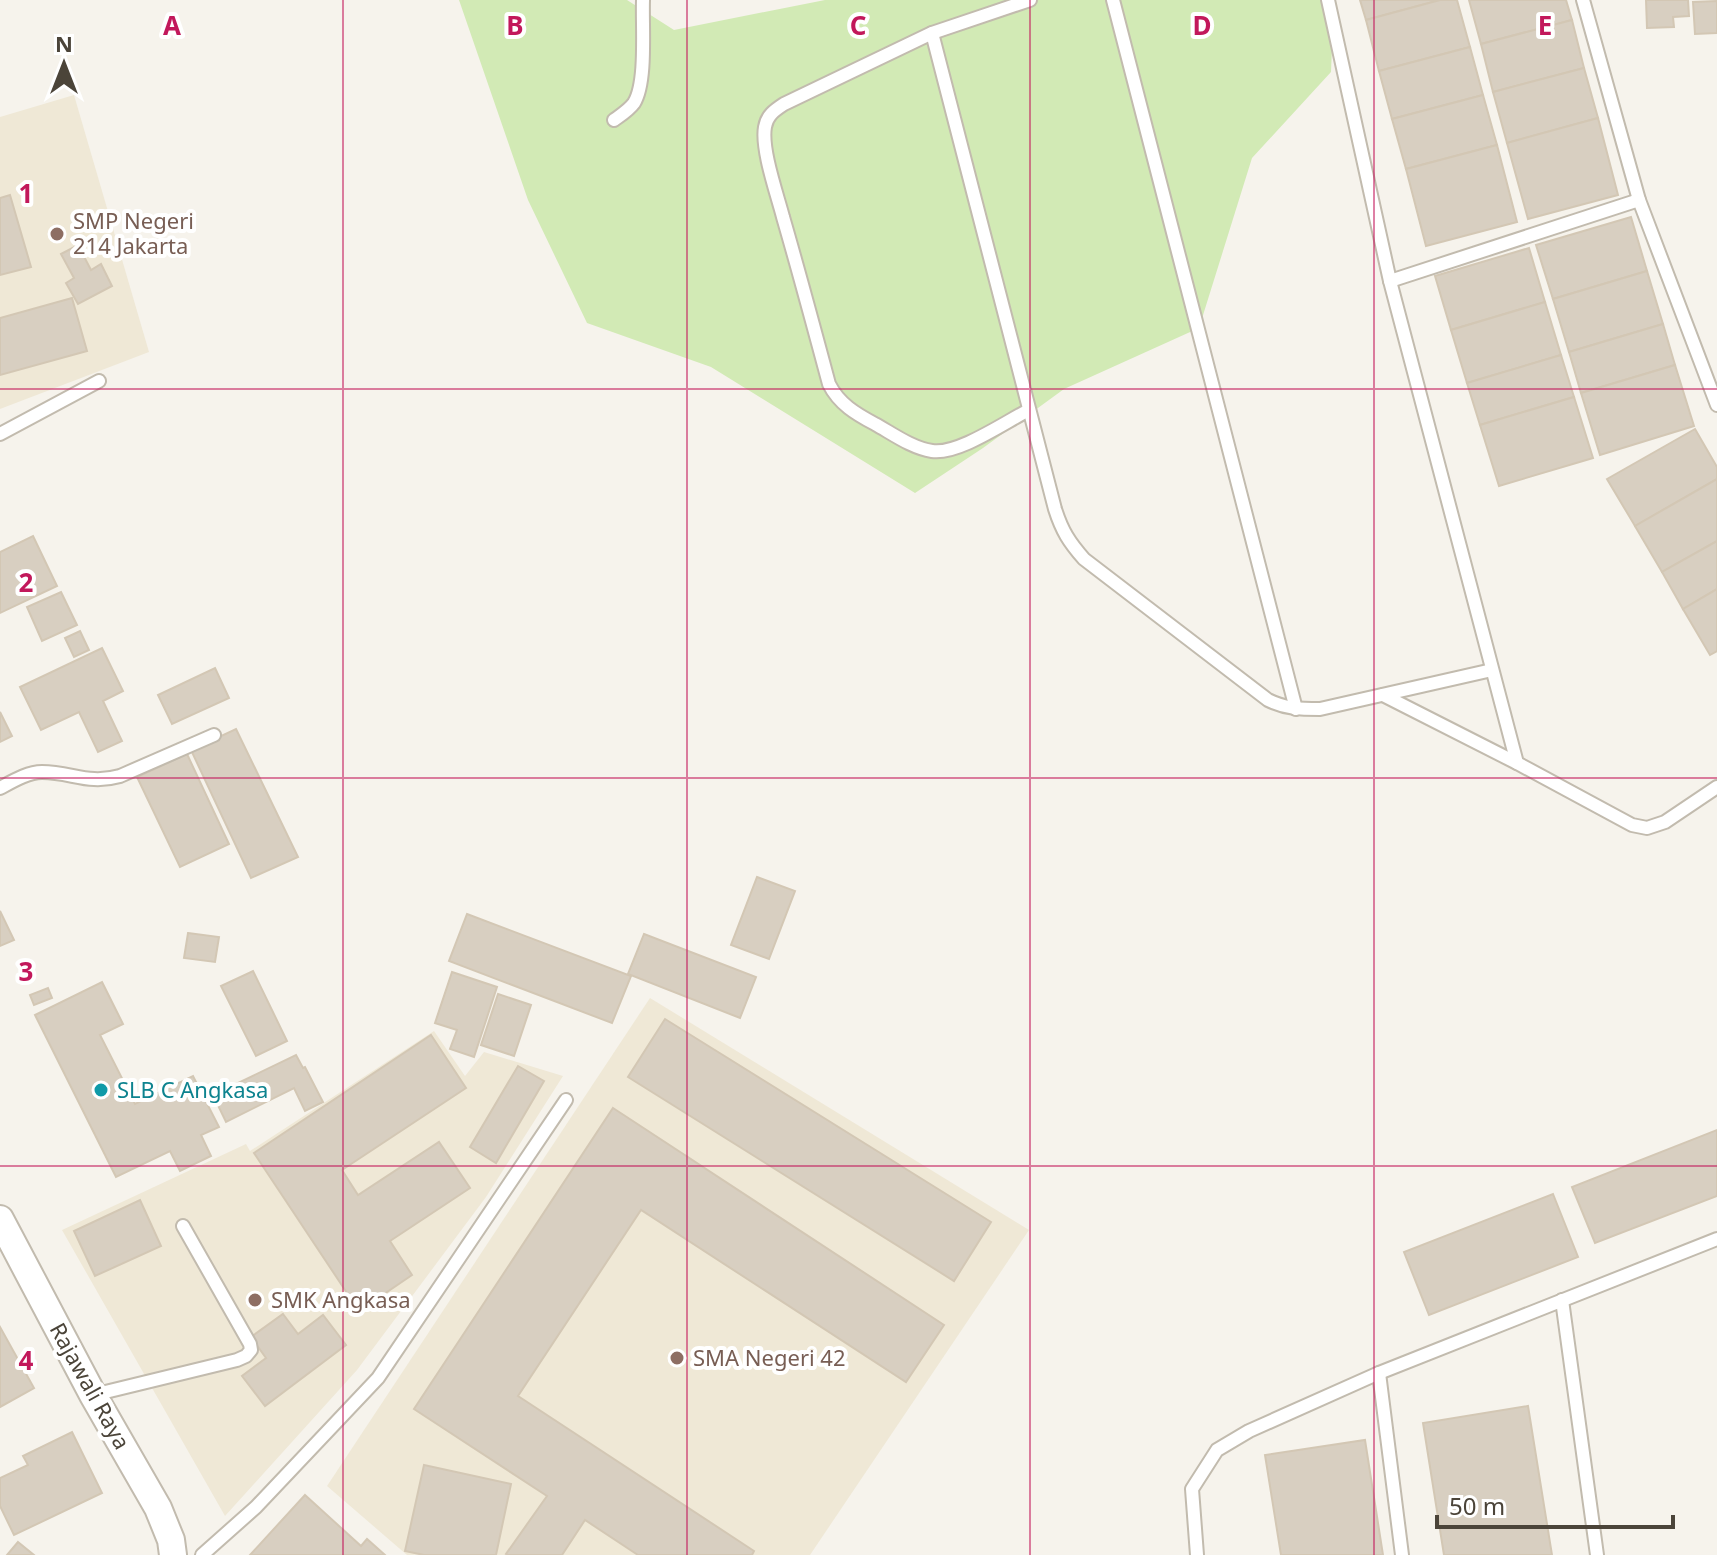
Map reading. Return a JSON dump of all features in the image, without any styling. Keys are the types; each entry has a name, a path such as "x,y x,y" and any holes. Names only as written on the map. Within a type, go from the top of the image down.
{"street":[{"name":"Rajawali Raya","path":"0,1219 93,1395 158,1508 171,1540 173,1555"}],"lane":[{"path":"614,120 635,101 641,82 643,0"},
{"path":"1029,410 967,444 936,452 922,449 855,413 835,396 829,384 776,191 765,129 773,111 784,104 932,33 1030,0"},
{"path":"1113,0 1296,709"},
{"path":"1328,0 1390,281 1517,763"},
{"path":"1583,0 1639,200 1717,405"},
{"path":"932,33 1059,523 1072,546 1084,559 1268,700 1281,706 1320,709 1492,670"},
{"path":"1390,281 1639,200"},
{"path":"0,434 99,381"},
{"path":"1383,695 1622,821 1641,828 1665,822 1717,787"},
{"path":"0,788 33,773 43,772 89,780 108,779 214,735"},
{"path":"202,1555 256,1507 378,1378 566,1100"},
{"path":"93,1395 237,1360 251,1350 183,1226"},
{"path":"1197,1555 1192,1489 1217,1450 1249,1431 1379,1373 1717,1239"},
{"path":"1562,1300 1597,1555"},
{"path":"1379,1373 1402,1555"}],"shaded area":[{"name":"SMP Negeri 214 Jakarta","path":"74,95 149,352 0,409 0,117"},
{"name":"SMA Negeri 42","path":"650,998 1029,1230 810,1555 407,1555 327,1486"},
{"name":"SMK Angkasa","path":"434,1031 465,1076 484,1052 563,1076 486,1197 357,1370 225,1516 62,1230 246,1144 250,1151"}],"green space":[{"path":"459,0 627,0 674,30 825,0 1334,0 1331,72 1252,158 1199,328 1064,389 915,493 711,367 587,323 528,200"}],"building":[{"path":"1360,0 1440,0 1366,20"},
{"path":"1440,0 1457,0 1470,47 1379,71 1366,20"},
{"path":"1469,0 1566,0 1572,20 1481,44"},
{"path":"1646,0 1688,0 1689,16 1673,17 1674,27 1647,28"},
{"path":"1717,1 1717,33 1695,34 1693,2"},
{"path":"1572,20 1584,68 1493,92 1481,44"},
{"path":"1470,47 1483,95 1392,119 1379,71"},
{"path":"1584,68 1598,118 1507,143 1493,92"},
{"path":"1483,95 1497,145 1406,169 1392,119"},
{"path":"1598,118 1618,195 1528,219 1507,143"},
{"path":"1497,145 1517,222 1426,246 1406,169"},
{"path":"10,195 31,267 0,275 0,198"},
{"path":"1631,217 1647,271 1553,299 1536,245"},
{"path":"78,245 91,270 101,264 112,286 78,304 66,283 74,278 61,254"},
{"path":"1529,248 1545,302 1451,330 1435,276"},
{"path":"1647,271 1663,324 1569,352 1553,299"},
{"path":"72,298 87,351 0,375 0,318"},
{"path":"1545,302 1561,355 1467,383 1451,330"},
{"path":"1663,324 1675,365 1581,393 1569,352"},
{"path":"1561,355 1574,397 1480,425 1467,383"},
{"path":"1675,365 1694,426 1600,455 1581,393"},
{"path":"1574,397 1593,458 1499,486 1480,425"},
{"path":"1695,429 1717,467 1717,479 1635,526 1607,479"},
{"path":"1717,479 1717,541 1662,572 1635,526"},
{"path":"33,536 57,586 0,613 0,552"},
{"path":"1717,541 1717,589 1683,609 1662,572"},
{"path":"1717,589 1717,651 1710,655 1683,609"},
{"path":"61,592 77,625 42,641 27,607"},
{"path":"80,631 89,650 74,657 65,638"},
{"path":"102,648 123,691 103,701 122,741 98,752 79,712 41,730 20,687"},
{"path":"215,668 229,698 172,724 158,695"},
{"path":"0,712 12,736 0,742"},
{"path":"236,729 298,857 251,878 191,750"},
{"path":"187,754 229,844 180,867 137,777"},
{"path":"757,877 795,891 769,959 731,945"},
{"path":"0,911 14,940 0,946"},
{"path":"467,914 631,976 612,1023 449,961"},
{"path":"188,933 219,937 215,962 184,958"},
{"path":"644,934 756,977 740,1018 628,974"},
{"path":"253,971 287,1041 256,1056 221,986"},
{"path":"452,972 497,987 474,1057 450,1049 457,1030 435,1023"},
{"name":"SLB C Angkasa","path":"102,982 123,1024 100,1035 135,1104 193,1076 219,1127 201,1135 211,1156 180,1171 170,1151 116,1177 35,1015"},
{"path":"48,988 52,998 34,1005 30,995"},
{"path":"498,994 531,1005 514,1056 481,1045"},
{"path":"665,1019 991,1222 954,1281 628,1077"},
{"path":"431,1035 466,1088 342,1170 358,1195 439,1142 470,1188 390,1241 412,1275 359,1311 254,1153"},
{"path":"296,1055 323,1102 305,1111 294,1088 226,1122 213,1095"},
{"path":"518,1066 544,1081 496,1163 470,1147"},
{"path":"613,1108 944,1325 906,1382 641,1210 518,1396 754,1551 752,1555 638,1555 585,1520 562,1555 508,1555 547,1496 414,1409"},
{"path":"1717,1130 1717,1196 1595,1243 1572,1187"},
{"path":"1553,1194 1578,1257 1429,1315 1404,1252"},
{"path":"140,1200 161,1246 95,1276 74,1231"},
{"path":"283,1314 298,1334 323,1315 346,1345 265,1406 242,1376 266,1358 251,1337"},
{"path":"0,1327 34,1388 0,1407"},
{"path":"1528,1406 1552,1555 1444,1555 1423,1423"},
{"path":"72,1432 102,1493 14,1535 0,1506 0,1478 28,1465 23,1456"},
{"path":"1365,1440 1383,1555 1281,1555 1265,1455"},
{"path":"424,1465 511,1484 496,1555 424,1555 405,1551"},
{"path":"305,1495 361,1546 367,1539 385,1555 250,1555"},
{"path":"18,1542 34,1555 7,1555"}],"place":[{"name":"SMP Negeri 214 Jakarta","path":"57,234"},
{"name":"SLB C Angkasa","path":"101,1090"},
{"name":"SMK Angkasa","path":"255,1300"},
{"name":"SMA Negeri 42","path":"677,1358"}]}
